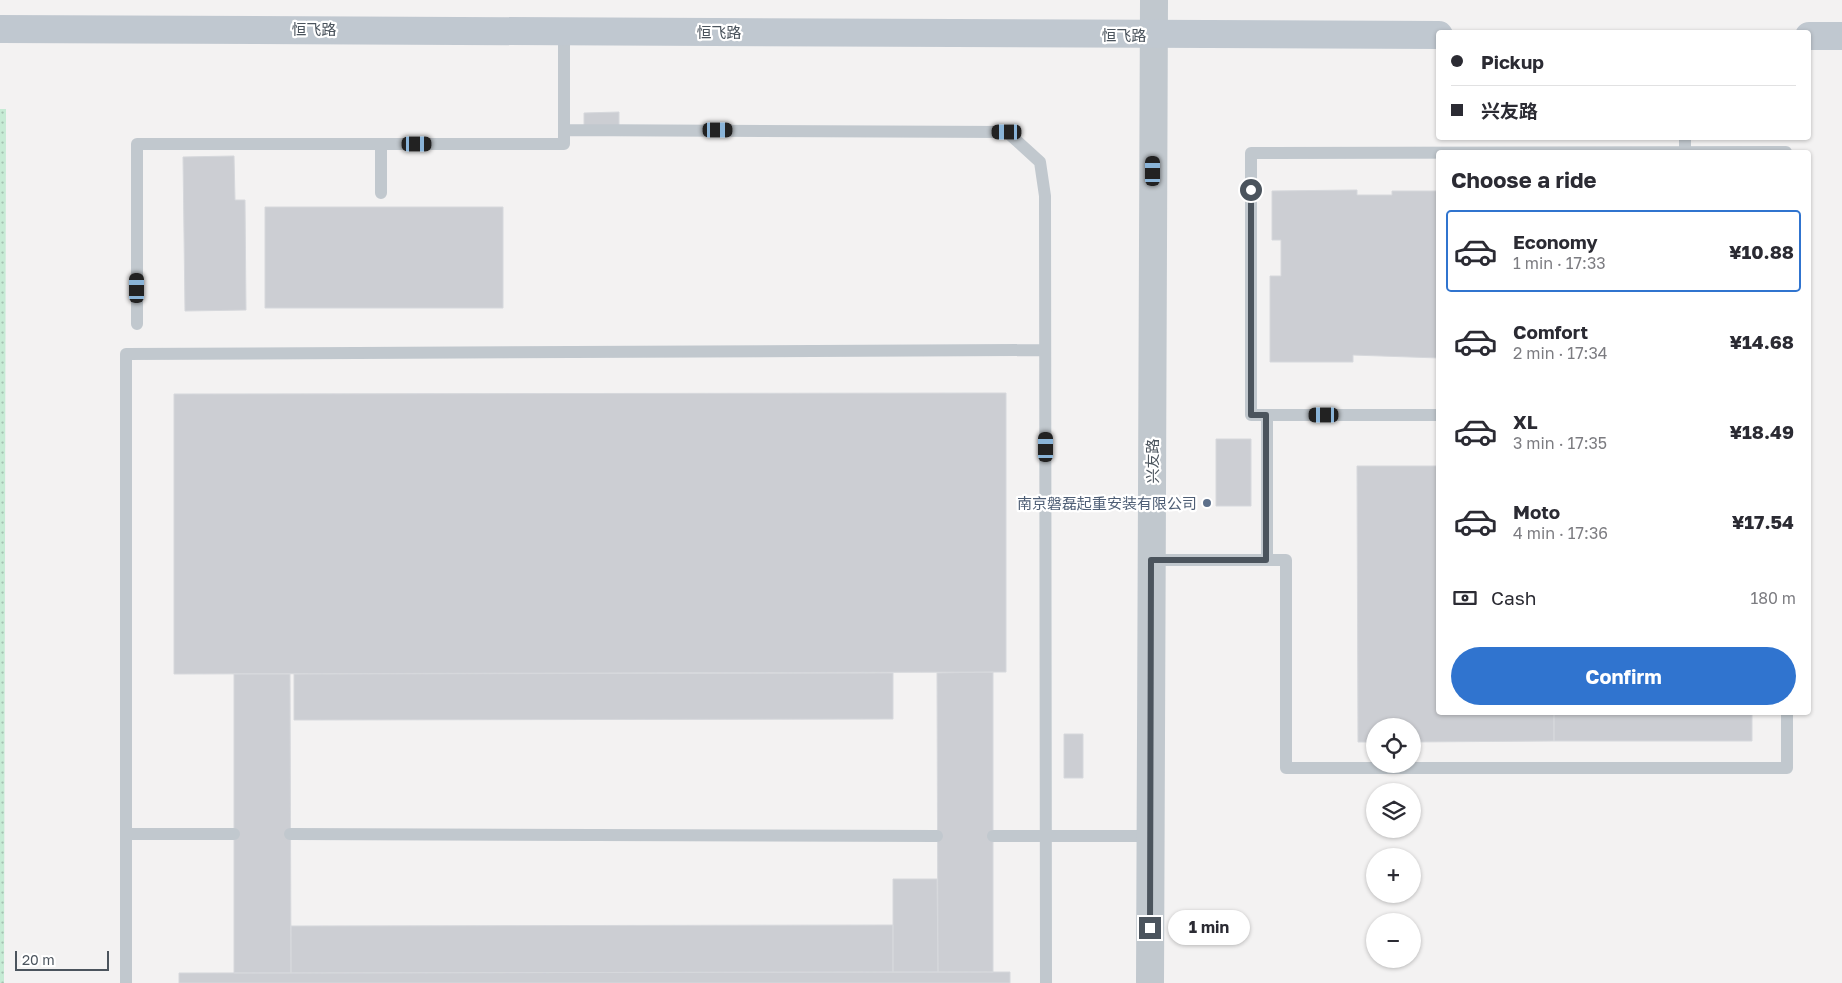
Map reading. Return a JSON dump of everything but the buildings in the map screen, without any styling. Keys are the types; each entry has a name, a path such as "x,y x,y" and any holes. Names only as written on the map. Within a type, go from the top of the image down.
{"main road":[{"name":"恒飞路","path":"0,29 1436,35"},
{"path":"1811,36 1842,36"}],"street":[{"name":"兴友路","path":"1150,983 1154,0"}],"lane":[{"path":"137,324 137,144 564,144 564,31"},
{"path":"564,130 1007,132 1040,162 1045,196 1046,983"},
{"path":"381,144 381,193"},
{"path":"1436,153 1251,153 1251,415 1436,415"},
{"path":"126,983 126,354 1045,350"},
{"path":"1266,415 1266,560"},
{"path":"1151,560 1286,560 1286,768 1787,768 1787,715"},
{"path":"126,834 234,834"},
{"path":"290,834 937,836"},
{"path":"993,836 1150,836"}],"green space":[{"path":"0,109 6,109 4,983 0,983"}],"place":[{"name":"南京磐磊起重安装有限公司","path":"1207,503"}],"route":[{"path":"1150,928 1151,560 1266,560 1266,415 1251,415 1251,190"}]}
